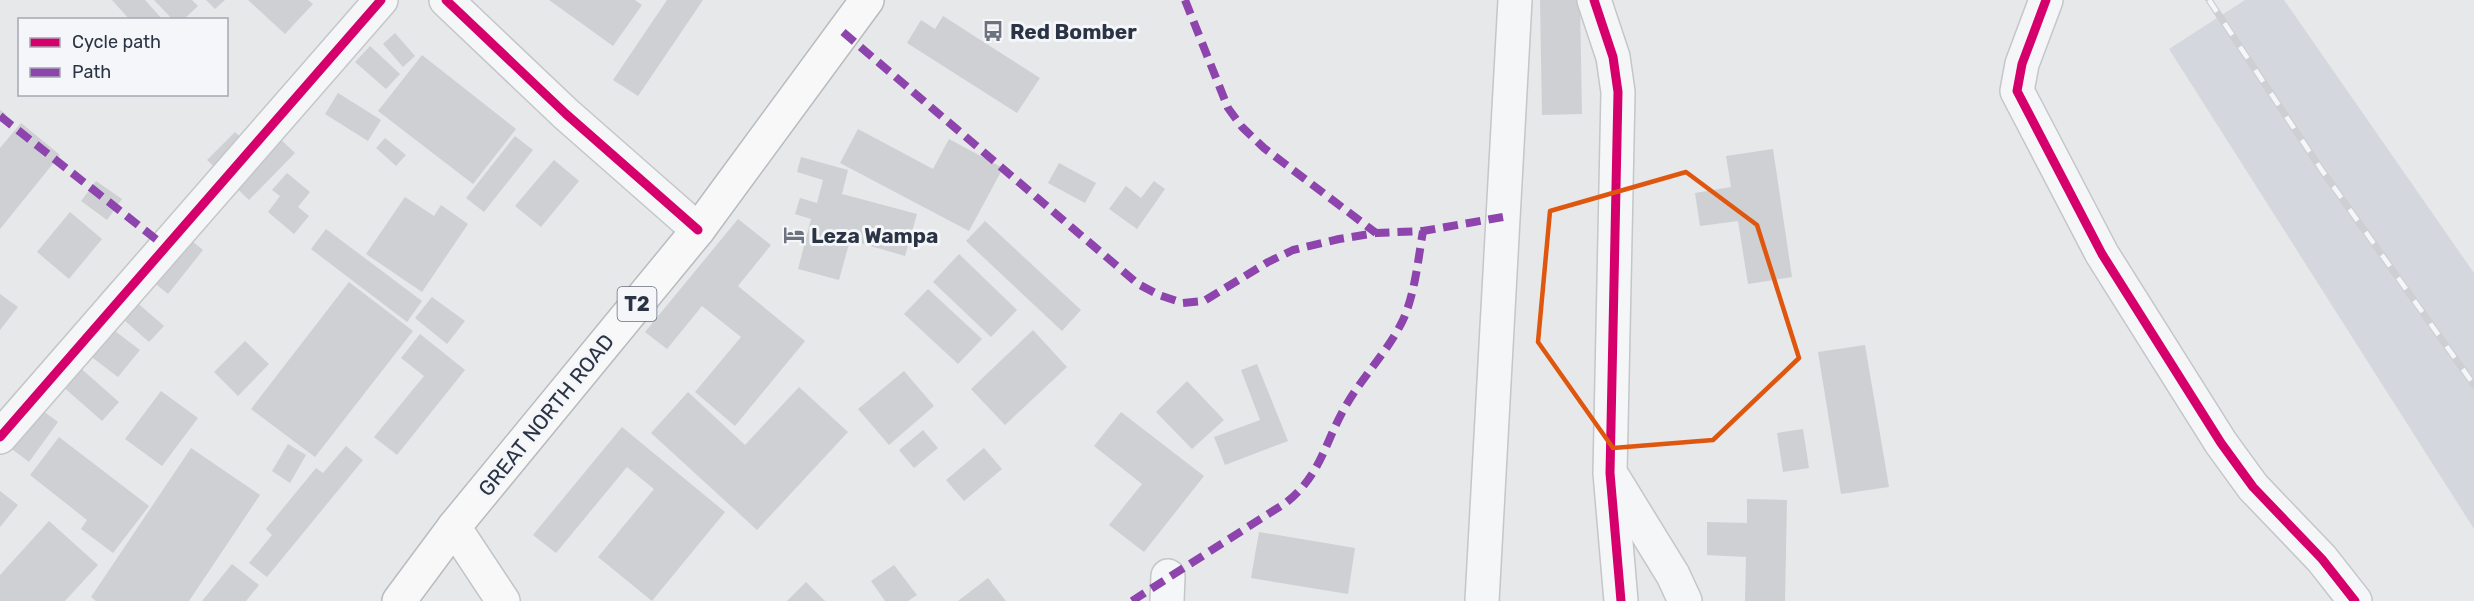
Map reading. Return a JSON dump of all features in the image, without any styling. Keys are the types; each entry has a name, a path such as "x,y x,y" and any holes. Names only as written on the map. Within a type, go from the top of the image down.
{"main road":[{"name":"GREAT NORTH ROAD","path":"399,601 454,527 698,230 867,0"},
{"path":"454,527 503,601"}],"street":[{"path":"0,437 381,0"},
{"path":"446,0 566,114 698,230"},
{"path":"1482,601 1515,0"},
{"path":"1594,0 1613,57 1618,92 1610,473 1621,601"},
{"path":"2046,0 2022,64 2017,91 2102,254 2222,443 2253,487 2322,559 2355,601"},
{"path":"1610,473 1673,575 1685,601"}],"highlighted area":[{"path":"1686,172 1757,225 1799,358 1713,440 1613,448 1538,342 1550,211"}],"shaded area":[{"path":"2245,0 2284,0 2474,273 2474,529 2169,49"}],"building":[{"path":"112,0 145,0 161,18 128,18"},
{"path":"154,0 192,0 198,6 185,18 171,18"},
{"path":"206,0 225,0 215,9"},
{"path":"248,0 308,0 313,4 285,34"},
{"path":"549,0 635,0 642,5 613,46"},
{"path":"667,0 703,0 638,96 613,80"},
{"path":"1540,0 1580,0 1582,114 1542,115"},
{"path":"943,16 1040,78 1017,113 907,43 921,20 935,29"},
{"path":"395,33 415,56 403,67 383,44"},
{"path":"370,46 400,74 386,89 355,62"},
{"path":"422,55 516,129 473,184 378,111"},
{"path":"338,93 381,120 368,141 325,114"},
{"path":"0,110 6,114 0,123"},
{"path":"21,123 60,155 0,229 0,148"},
{"path":"858,129 933,169 949,139 1003,168 969,231 840,163"},
{"path":"235,132 255,151 273,132 295,153 249,200 207,160"},
{"path":"515,136 533,150 484,212 466,198"},
{"path":"385,138 406,155 396,166 376,148"},
{"path":"1773,149 1792,277 1748,284 1738,221 1700,226 1695,193 1731,187 1726,156"},
{"path":"801,157 848,170 842,194 917,214 905,256 850,240 839,280 798,269 811,219 795,214 800,198 817,203 823,180 797,172"},
{"path":"554,160 579,181 541,227 515,206"},
{"path":"1059,163 1096,183 1085,203 1048,183"},
{"path":"287,173 310,192 298,207 309,216 294,234 268,212 280,196 272,190"},
{"path":"96,181 122,199 107,220 81,201"},
{"path":"1154,181 1165,189 1137,229 1109,209 1126,186 1141,198"},
{"path":"405,197 434,216 441,205 468,224 422,292 366,254"},
{"path":"70,212 102,239 69,279 37,252"},
{"path":"738,219 771,245 738,286 805,341 735,426 695,392 741,337 702,306 667,349 645,332"},
{"path":"985,221 1081,310 1062,331 966,241"},
{"path":"170,223 203,250 168,294 135,267"},
{"path":"326,229 422,301 407,322 311,249"},
{"path":"959,254 1017,310 991,337 933,282"},
{"path":"112,281 164,326 149,342 98,297"},
{"path":"349,282 413,331 315,457 251,409"},
{"path":"928,289 982,339 958,364 904,314"},
{"path":"0,294 18,307 0,330"},
{"path":"432,297 465,321 447,344 415,318"},
{"path":"99,319 140,350 118,377 77,346"},
{"path":"1033,330 1067,367 1005,425 971,389"},
{"path":"420,334 465,370 397,455 374,437 424,376 401,358"},
{"path":"245,341 269,364 238,396 214,372"},
{"path":"1865,345 1889,487 1841,494 1818,352"},
{"path":"60,350 119,402 102,421 43,369"},
{"path":"1257,364 1288,441 1225,465 1214,437 1260,420 1241,370"},
{"path":"904,371 934,406 889,445 858,409"},
{"path":"1187,381 1224,420 1192,449 1156,412"},
{"path":"799,387 848,432 757,530 651,433 688,392 745,445"},
{"path":"16,391 58,422 29,462 0,440 0,413"},
{"path":"161,391 198,418 162,466 125,439"},
{"path":"1121,412 1204,476 1144,552 1109,525 1142,484 1094,446"},
{"path":"622,427 725,512 652,601 598,557 654,489 627,467 556,553 533,535"},
{"path":"1803,429 1809,468 1783,472 1777,433"},
{"path":"923,430 938,448 914,468 899,450"},
{"path":"59,437 149,506 113,553 81,529 87,520 30,475"},
{"path":"288,444 306,455 290,483 272,471"},
{"path":"346,446 363,460 267,577 249,563 272,535 266,529 316,468 323,473"},
{"path":"191,448 260,495 189,601 96,601 91,597"},
{"path":"984,448 1002,469 964,501 946,480"},
{"path":"0,491 18,505 0,527"},
{"path":"1747,499 1787,500 1785,601 1745,601 1746,557 1707,555 1707,522 1747,523"},
{"path":"49,521 98,565 65,601 0,601 0,575"},
{"path":"1259,532 1355,548 1348,594 1251,578"},
{"path":"232,564 259,585 246,601 202,601"},
{"path":"894,565 917,595 908,601 885,601 871,581"},
{"path":"988,578 1006,601 958,601"},
{"path":"806,582 825,601 787,601"}],"railway":[{"path":"2209,0 2321,169 2474,385"}],"marked path":[{"path":"1185,0 1228,108 1242,127 1264,148 1376,233"},
{"path":"843,32 1138,284 1159,295 1183,303 1204,301 1268,262 1293,250 1376,233 1423,231 1503,217"},
{"path":"0,116 166,247"},
{"path":"1132,601 1287,502 1307,481 1315,470 1351,398 1403,320 1413,288 1423,231"}],"cycle path":[{"path":"0,437 381,0"},
{"path":"446,0 566,114 698,230"},
{"path":"1594,0 1613,57 1618,92 1610,473 1621,601"},
{"path":"2046,0 2022,64 2017,91 2102,254 2221,443 2253,487 2322,559 2355,601"}],"place":[{"name":"Red Bomber","path":"993,31"},
{"name":"Leza Wampa","path":"794,235"}]}
